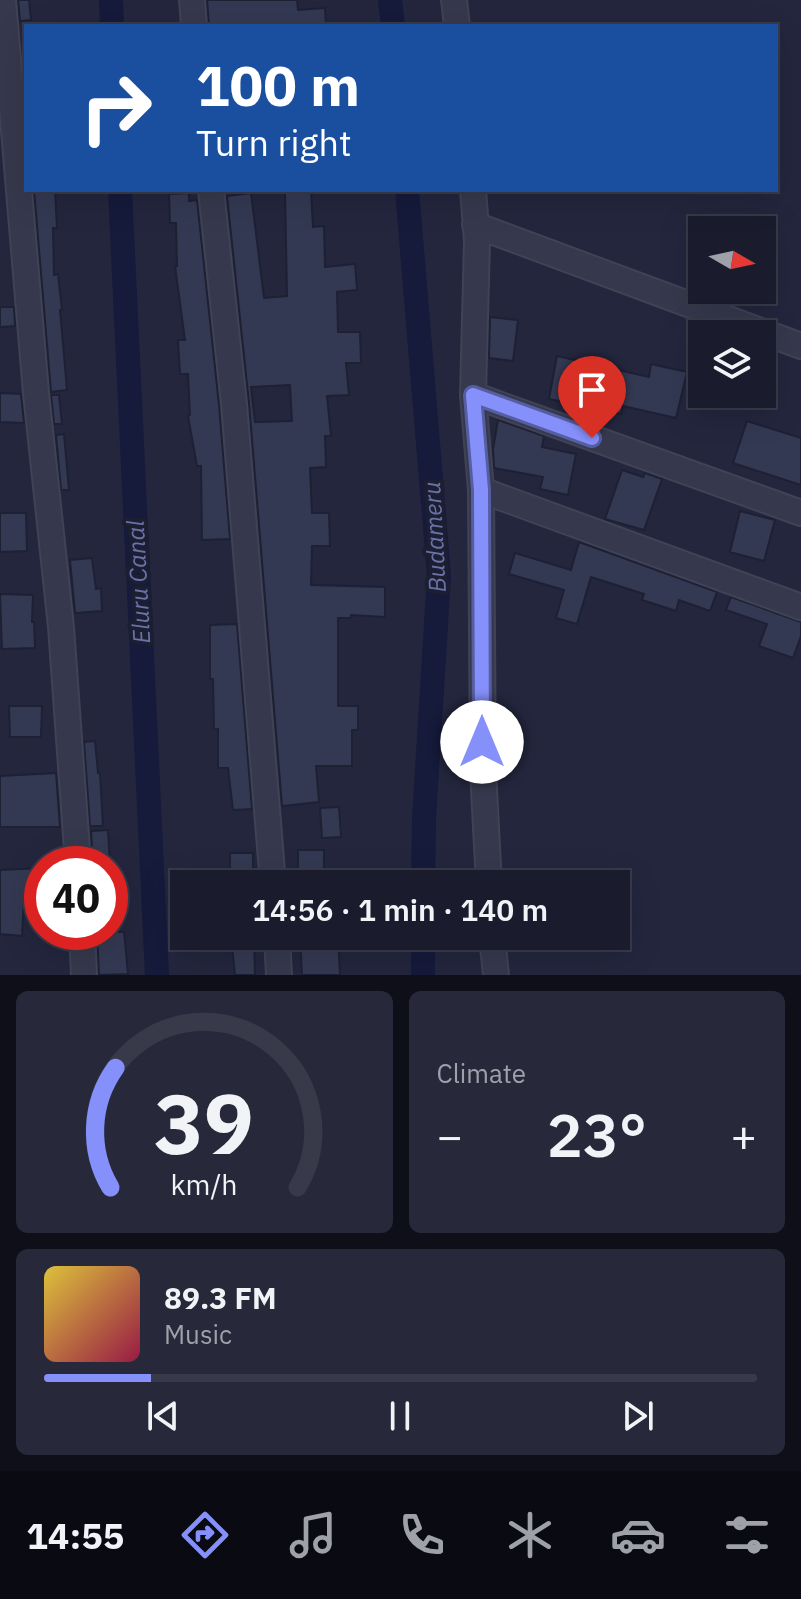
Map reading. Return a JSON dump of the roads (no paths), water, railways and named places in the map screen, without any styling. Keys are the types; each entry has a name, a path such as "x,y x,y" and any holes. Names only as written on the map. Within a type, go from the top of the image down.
{"street":[{"path":"3,0 36,393 61,627 77,846"},
{"path":"192,0 194,24"},
{"path":"454,0 457,24"},
{"path":"211,192 234,404 272,870"},
{"path":"473,192 473,395 481,490 483,771 488,870"},
{"path":"475,225 801,346"},
{"path":"473,395 801,513"},
{"path":"481,490 801,607"},
{"path":"83,950 84,975"},
{"path":"278,950 279,975"},
{"path":"493,950 496,975"}],"waterway":[{"name":"Eluru Canal","path":"111,0 112,24"},
{"name":"Budameru","path":"390,0 393,24"},
{"name":"Eluru Canal","path":"120,192 157,975"},
{"name":"Budameru","path":"407,192 439,576 423,870"},
{"name":"Budameru","path":"423,950 423,975"}]}
